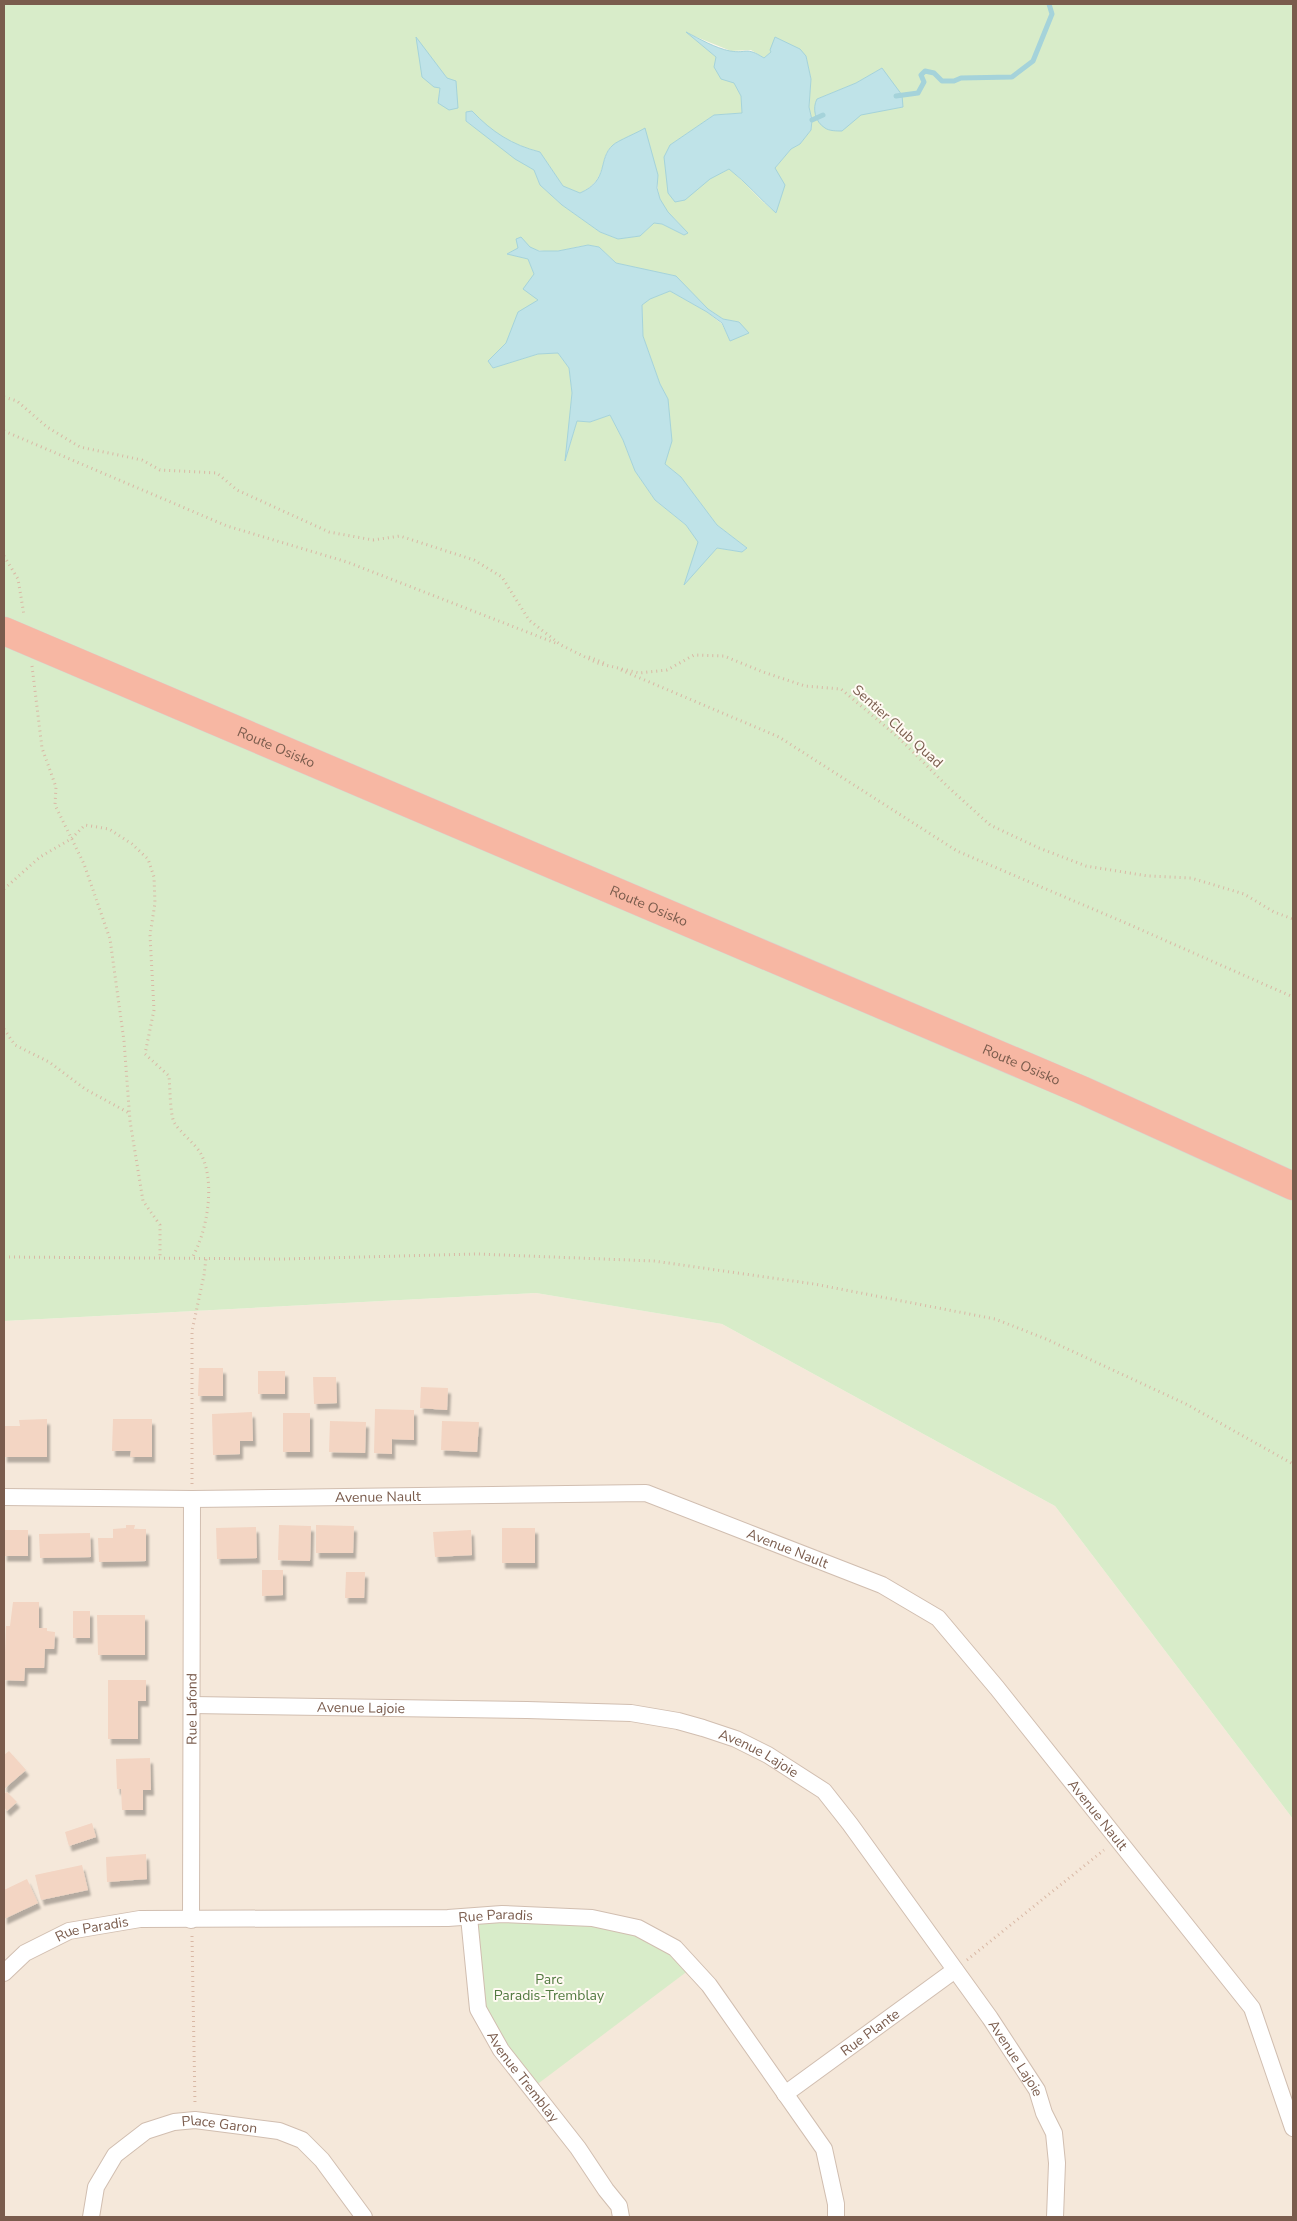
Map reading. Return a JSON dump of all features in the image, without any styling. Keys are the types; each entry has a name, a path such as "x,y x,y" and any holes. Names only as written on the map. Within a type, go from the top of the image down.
{"highway":[{"name":"Route Osisko","path":"16,637 1084,1091 1293,1186"}],"street":[{"name":"Avenue Nault","path":"4,1497 192,1499 646,1493 882,1585 938,1618 997,1688 1252,2008 1293,2128"},
{"name":"Rue Lafond","path":"191,1920 192,1499"},
{"name":"Avenue Lajoie","path":"192,1705 631,1713 678,1721 736,1739 768,1755 824,1790 990,2018 1037,2090 1044,2113 1054,2133 1057,2163 1055,2217"},
{"name":"Rue Paradis","path":"4,1973 25,1953 69,1931 140,1919 448,1918 502,1914 592,1918 638,1928 675,1948 709,1986 824,2148 836,2204 836,2217"},
{"name":"Avenue Tremblay","path":"469,1917 478,2009 501,2050 578,2148 619,2206 621,2217"},
{"name":"Rue Plante","path":"785,2094 955,1970"},
{"name":"Place Garon","path":"91,2217 96,2187 115,2155 146,2131 174,2122 195,2120 279,2131 302,2140 322,2160 364,2217"}],"path":[{"path":"4,397 17,401 47,427 80,447 142,460 160,470 218,473 236,490 272,508 329,532 372,540 400,536 474,560 502,577 530,620 561,645"},
{"path":"4,431 227,526 347,562 561,645 779,737 957,851 1293,996"},
{"path":"4,556 18,579 16,637 42,748 56,788 55,804 84,864 110,939 124,1041 129,1112 143,1201 160,1225 160,1258"},
{"name":"Sentier Club Quad","path":"613,667 640,673 666,670 694,655 724,656 805,686 841,689 899,738 947,786 990,825 1039,848 1086,866 1148,876 1191,878 1244,894 1274,912 1293,919"},
{"path":"4,889 40,857 71,839 85,825 109,829 132,844 148,859 154,877 155,903 150,936 154,1010 145,1054 168,1076 174,1122 201,1154 208,1176 204,1230 200,1245 192,1258"},
{"path":"4,1029 15,1045 49,1062 85,1089 129,1112"},
{"path":"4,1257 284,1259 477,1254 654,1261 814,1284 995,1319 1046,1340 1186,1404 1293,1464"},
{"path":"192,1499 192,1331 206,1258"},
{"path":"955,1970 1117,1839"},
{"path":"191,1920 195,2120"}],"shaded area":[{"path":"536,1293 722,1324 1055,1506 1293,1819 1293,2217 4,2217 4,1321"}],"green space":[{"path":"4,4 1293,4 1293,1819 1055,1506 722,1324 536,1293 4,1321","holes":["689,34 731,51 751,50 764,58 771,52 806,56 811,79 809,107 812,120 811,130 800,144 791,149 775,168 777,213 729,169 710,178 670,145 714,115 742,113 741,96 734,82 716,57","416,38 447,78 438,103 440,88","882,68 903,107 817,120 817,99 856,83","472,112 503,137 520,146 540,152 563,186 580,193 596,181 608,150 618,142 628,138 658,175 658,190 662,204 680,225 684,235 662,224 654,223 640,236 618,239 600,232 562,205 540,185 534,170 466,121","588,245 599,247 616,263 675,276 708,309 723,319 740,322 730,341 722,324 707,312 670,291 642,304 643,336 660,384 668,399 667,455 665,464 681,477 717,525 747,548 742,552 717,548 685,583 699,542 686,525 655,500 635,471 623,440 610,415 590,422 577,421 566,458 572,393 569,368 558,353 538,354 493,368 488,361 506,343 538,299 534,274 528,259 507,254 521,249 557,251"]},
{"name":"Parc Paradis-Tremblay","path":"469,1917 615,1924 693,1967 531,2089 478,2009"}],"water":[{"path":"686,32 719,48 736,52 750,51 764,58 771,52 775,37 800,49 806,56 811,79 809,107 812,120 811,130 800,144 791,149 775,168 785,185 776,213 729,169 710,179 685,200 675,202 668,193 664,157 670,145 714,115 742,113 741,96 734,83 721,79 714,67 716,57"},
{"path":"416,37 447,78 456,81 458,108 449,110 438,103 440,88 434,87 422,77"},
{"path":"882,68 902,95 903,107 861,115 842,131 829,130 819,122 815,115 817,99 856,83"},
{"path":"472,111 503,137 520,146 540,152 563,186 580,193 596,182 605,157 613,145 645,128 658,175 657,188 660,199 668,212 688,233 684,235 662,224 654,223 640,236 618,239 600,232 562,205 540,185 534,170 515,159 466,121 466,112"},
{"path":"521,237 530,247 539,251 558,251 588,245 599,247 616,263 676,276 708,309 723,319 739,322 749,333 730,341 722,323 707,312 670,291 650,299 642,305 643,336 660,384 668,399 672,441 665,464 681,477 717,525 747,548 742,552 717,548 684,585 698,542 686,525 655,500 635,471 623,440 610,415 590,422 577,421 565,461 572,393 569,368 558,353 538,354 493,368 488,361 506,343 518,312 538,300 523,289 534,274 528,259 507,254 518,248 516,239"}],"building":[{"path":"199,1368 223,1368 223,1396 198,1396"},
{"path":"258,1371 285,1371 285,1394 258,1394"},
{"path":"313,1377 336,1377 337,1403 314,1404"},
{"path":"421,1387 448,1388 447,1410 420,1408"},
{"path":"375,1409 414,1410 414,1440 392,1439 392,1454 374,1453"},
{"path":"252,1412 253,1441 240,1441 240,1454 213,1455 212,1414"},
{"path":"283,1413 310,1413 310,1452 283,1452"},
{"path":"47,1419 47,1457 4,1457 4,1426 20,1426 19,1420"},
{"path":"113,1419 152,1419 152,1457 130,1457 131,1451 112,1451"},
{"path":"330,1421 366,1422 365,1453 329,1452"},
{"path":"442,1421 479,1422 477,1452 441,1450"},
{"path":"126,1525 135,1525 134,1529 146,1529 146,1561 99,1562 98,1538 113,1538 113,1529 126,1528"},
{"path":"279,1525 311,1526 310,1561 278,1560"},
{"path":"316,1525 354,1526 353,1553 316,1553"},
{"path":"256,1527 257,1558 217,1559 216,1528"},
{"path":"502,1528 535,1528 535,1563 502,1563"},
{"path":"4,1530 28,1530 28,1556 4,1556"},
{"path":"471,1530 472,1555 435,1557 433,1532"},
{"path":"90,1533 91,1557 40,1558 39,1534"},
{"path":"262,1570 283,1570 283,1595 262,1596"},
{"path":"346,1572 365,1572 364,1598 345,1598"},
{"path":"13,1602 39,1602 39,1628 47,1628 47,1631 55,1632 54,1649 45,1649 44,1668 25,1668 24,1681 4,1680 6,1626 10,1626"},
{"path":"73,1611 90,1611 90,1638 73,1638"},
{"path":"97,1615 145,1615 145,1655 98,1655"},
{"path":"108,1680 146,1680 146,1701 138,1701 138,1739 108,1739"},
{"path":"9,1751 26,1770 4,1789 4,1755"},
{"path":"150,1758 151,1790 143,1790 143,1810 122,1810 121,1789 117,1789 116,1759"},
{"path":"7,1792 17,1802 7,1811 4,1807 4,1794"},
{"path":"92,1823 96,1837 69,1846 65,1832"},
{"path":"146,1854 147,1879 107,1882 106,1857"},
{"path":"82,1865 88,1890 41,1900 35,1875"},
{"path":"27,1879 38,1903 4,1919 4,1890"}],"waterway":[{"path":"896,96 918,93 924,82 921,75 925,71 934,73 942,81 954,81 961,78 1012,77 1033,61 1052,14 1049,4"},
{"path":"812,120 823,115"}]}
